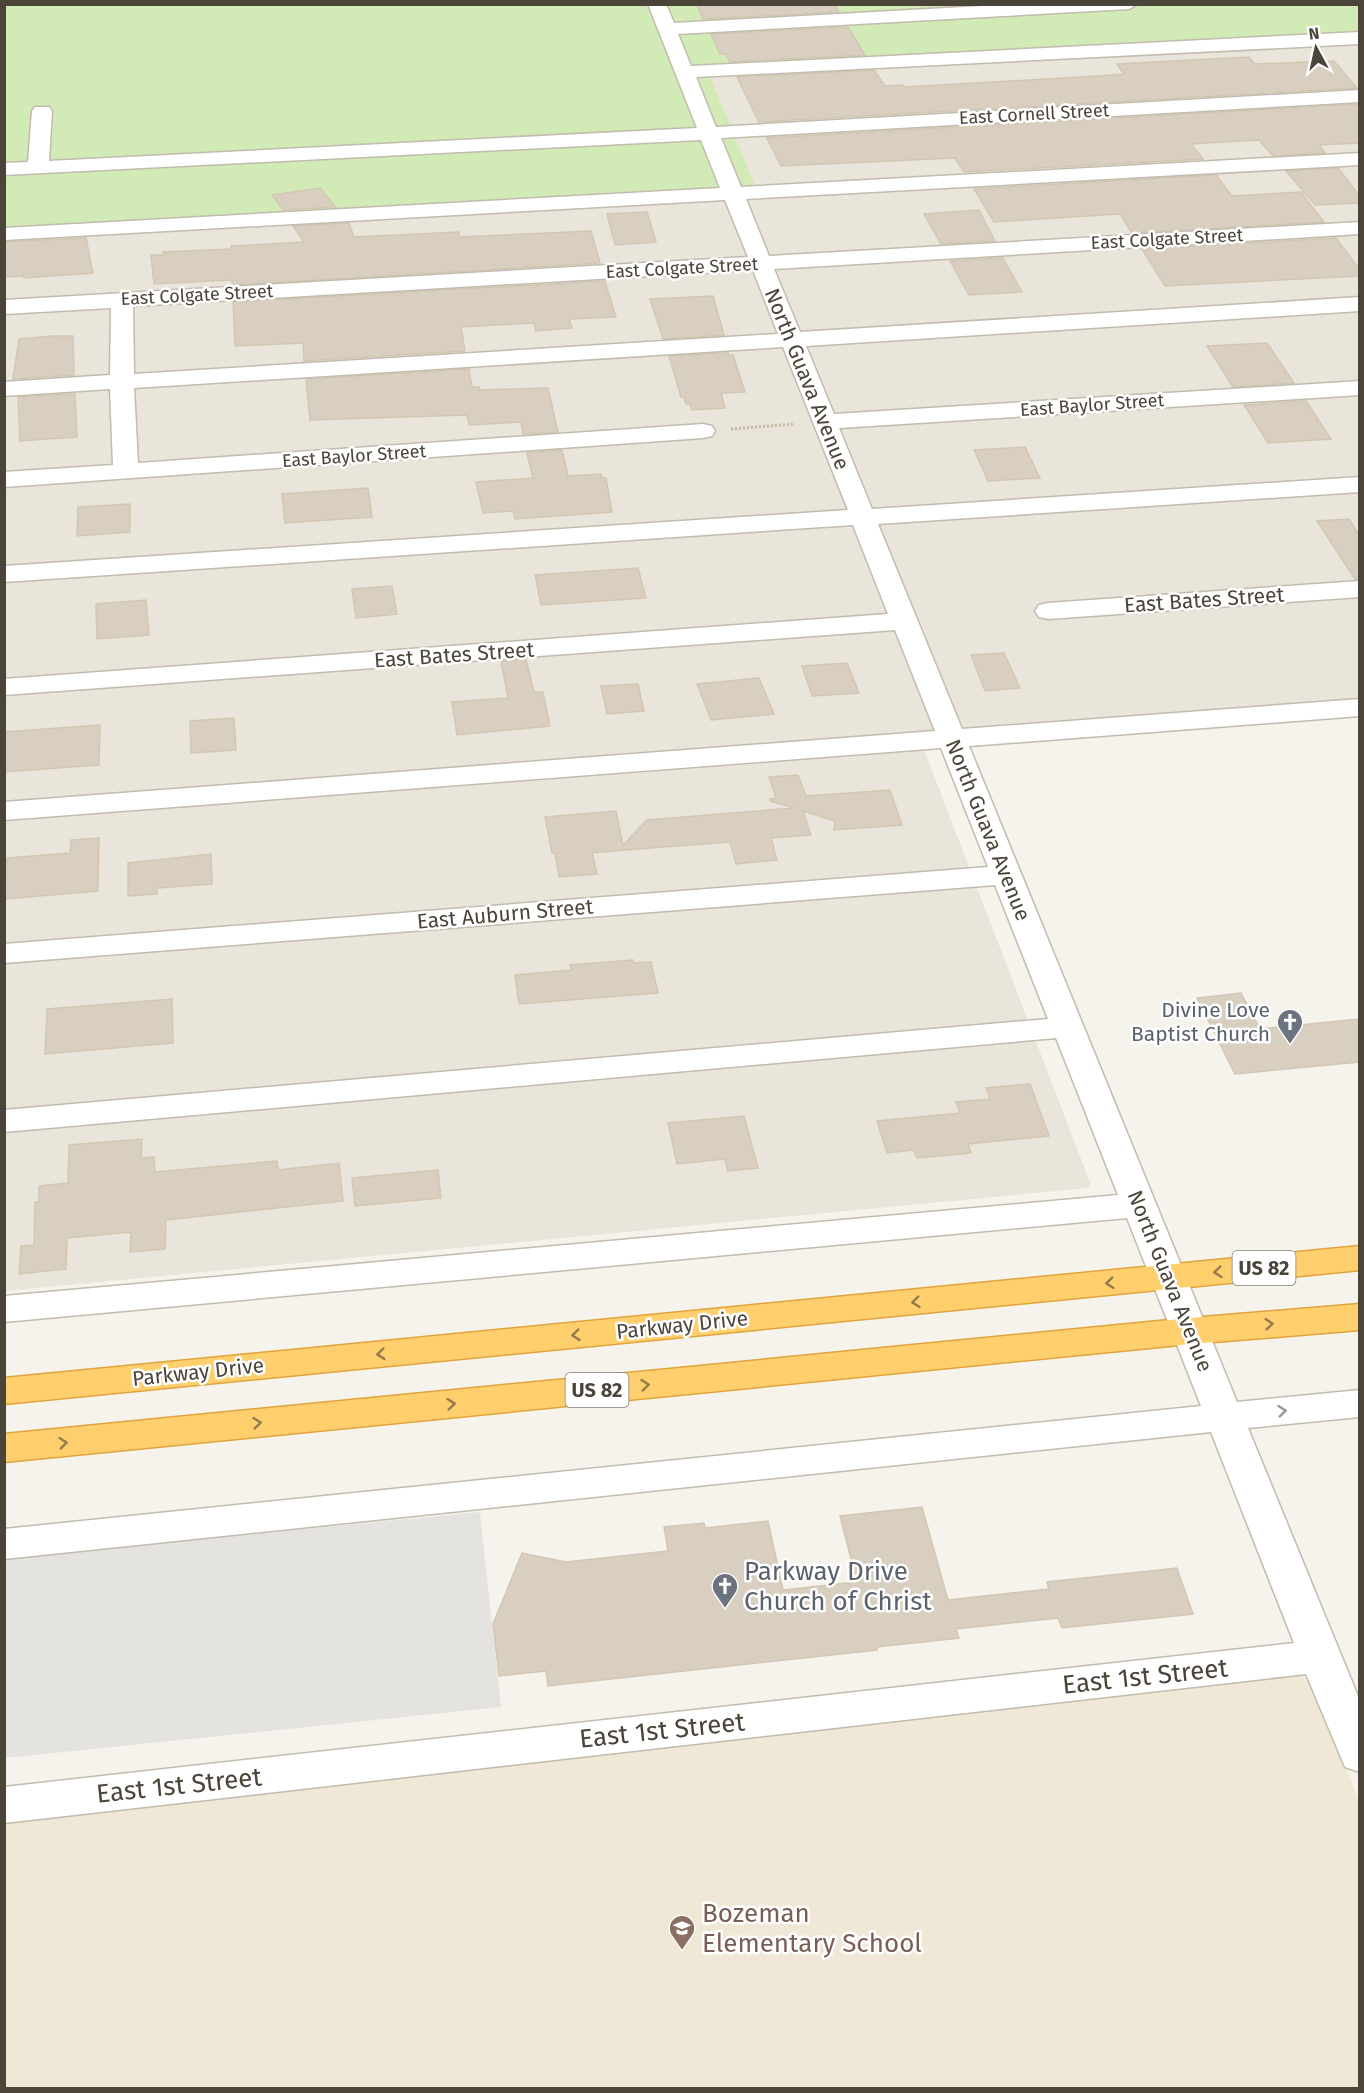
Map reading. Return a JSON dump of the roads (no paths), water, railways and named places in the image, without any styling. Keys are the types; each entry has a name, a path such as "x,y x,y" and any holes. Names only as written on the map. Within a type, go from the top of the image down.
{"highway":[{"name":"Parkway Drive","path":"4,1391 1359,1258"},
{"name":"US 82","path":"4,1449 1190,1331 1359,1317"}],"street":[{"name":"North Guava Avenue","path":"657,4 669,29 684,72 861,516 1140,1205 1359,1755"},
{"path":"669,29 1129,4"},
{"path":"684,72 1359,38"},
{"name":"East Cornell Street","path":"4,169 659,136 708,131 1359,96"},
{"path":"38,167 42,111"},
{"path":"4,234 1359,159"},
{"name":"East Colgate Street","path":"4,306 1359,228"},
{"path":"123,300 122,382 126,472"},
{"path":"4,389 1359,304"},
{"path":"1351,389 1359,415"},
{"name":"East Baylor Street","path":"824,422 1351,389"},
{"name":"East Baylor Street","path":"4,480 704,431"},
{"path":"4,574 1359,484"},
{"name":"East Bates Street","path":"1048,611 1359,588"},
{"name":"East Bates Street","path":"4,687 903,621"},
{"path":"4,811 1359,707"},
{"name":"East Auburn Street","path":"4,954 1005,875"},
{"path":"4,1121 1067,1027"},
{"path":"4,1309 1140,1205"},
{"path":"4,1544 1359,1403"},
{"name":"East 1st Street","path":"4,1804 1320,1656"}],"place":[{"name":"Divine Love Baptist Church","path":"1290,1045"},
{"name":"Parkway Drive Church of Christ","path":"725,1609"},
{"name":"Bozeman Elementary School","path":"682,1951"}]}
